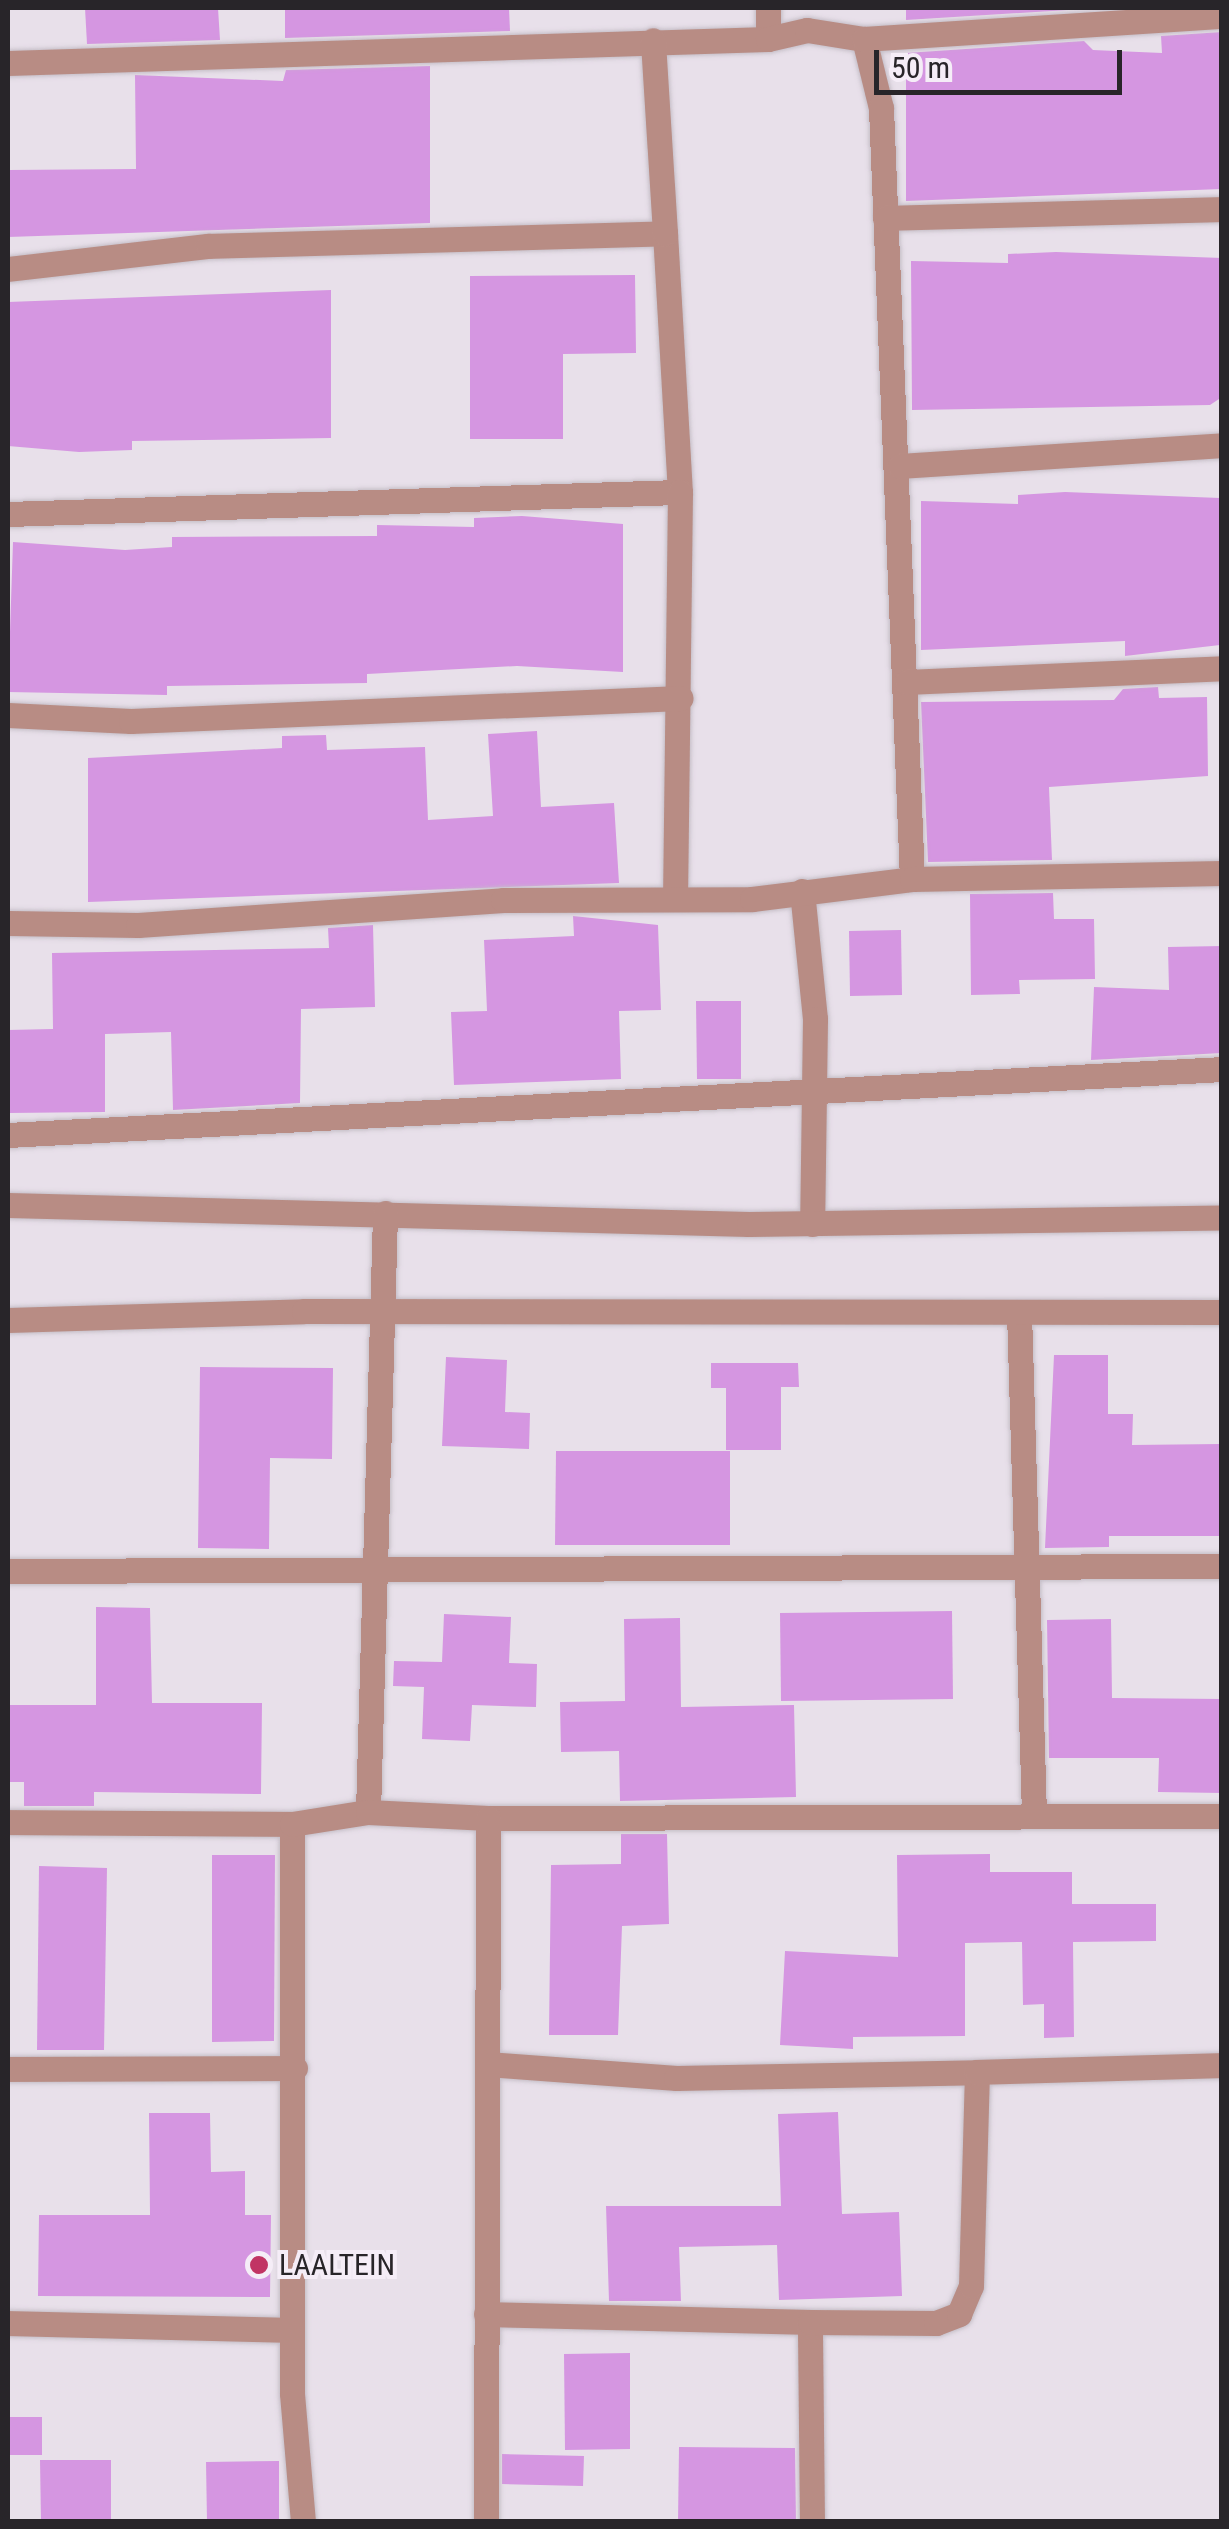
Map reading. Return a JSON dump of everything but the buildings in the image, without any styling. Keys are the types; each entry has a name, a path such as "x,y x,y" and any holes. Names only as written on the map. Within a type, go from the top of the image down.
{"street":[{"path":"768,8 768,39"},
{"path":"8,63 768,39 807,30 864,40 1222,16"},
{"path":"653,40 680,492 681,698 675,894"},
{"path":"864,40 880,108 900,466 912,880"},
{"path":"885,218 1222,209"},
{"path":"8,269 208,246 665,233"},
{"path":"900,466 1222,445"},
{"path":"8,514 680,492"},
{"path":"907,682 1222,668"},
{"path":"8,715 131,722 681,698"},
{"path":"8,922 138,925 675,894 802,891 912,880 1222,873"},
{"path":"802,891 816,1019 812,1224"},
{"path":"8,1136 812,1096 1222,1069"},
{"path":"8,1205 812,1224 1222,1217"},
{"path":"368,1812 379,1569 380,1311 385,1212"},
{"path":"8,1320 380,1311 1222,1312"},
{"path":"1020,1312 1034,1815"},
{"path":"8,1571 1222,1566"},
{"path":"8,1822 292,1824 368,1812 488,1818 1222,1816"},
{"path":"486,2522 488,1818"},
{"path":"292,1824 292,2330 304,2522"},
{"path":"487,2064 676,2078 1222,2065"},
{"path":"8,2070 294,2068"},
{"path":"486,2314 936,2323 959,2314 971,2286 977,2072"},
{"path":"810,2322 812,2522"},
{"path":"8,2323 292,2330"}],"place":[{"name":"LAALTEIN","path":"259,2265"}]}
